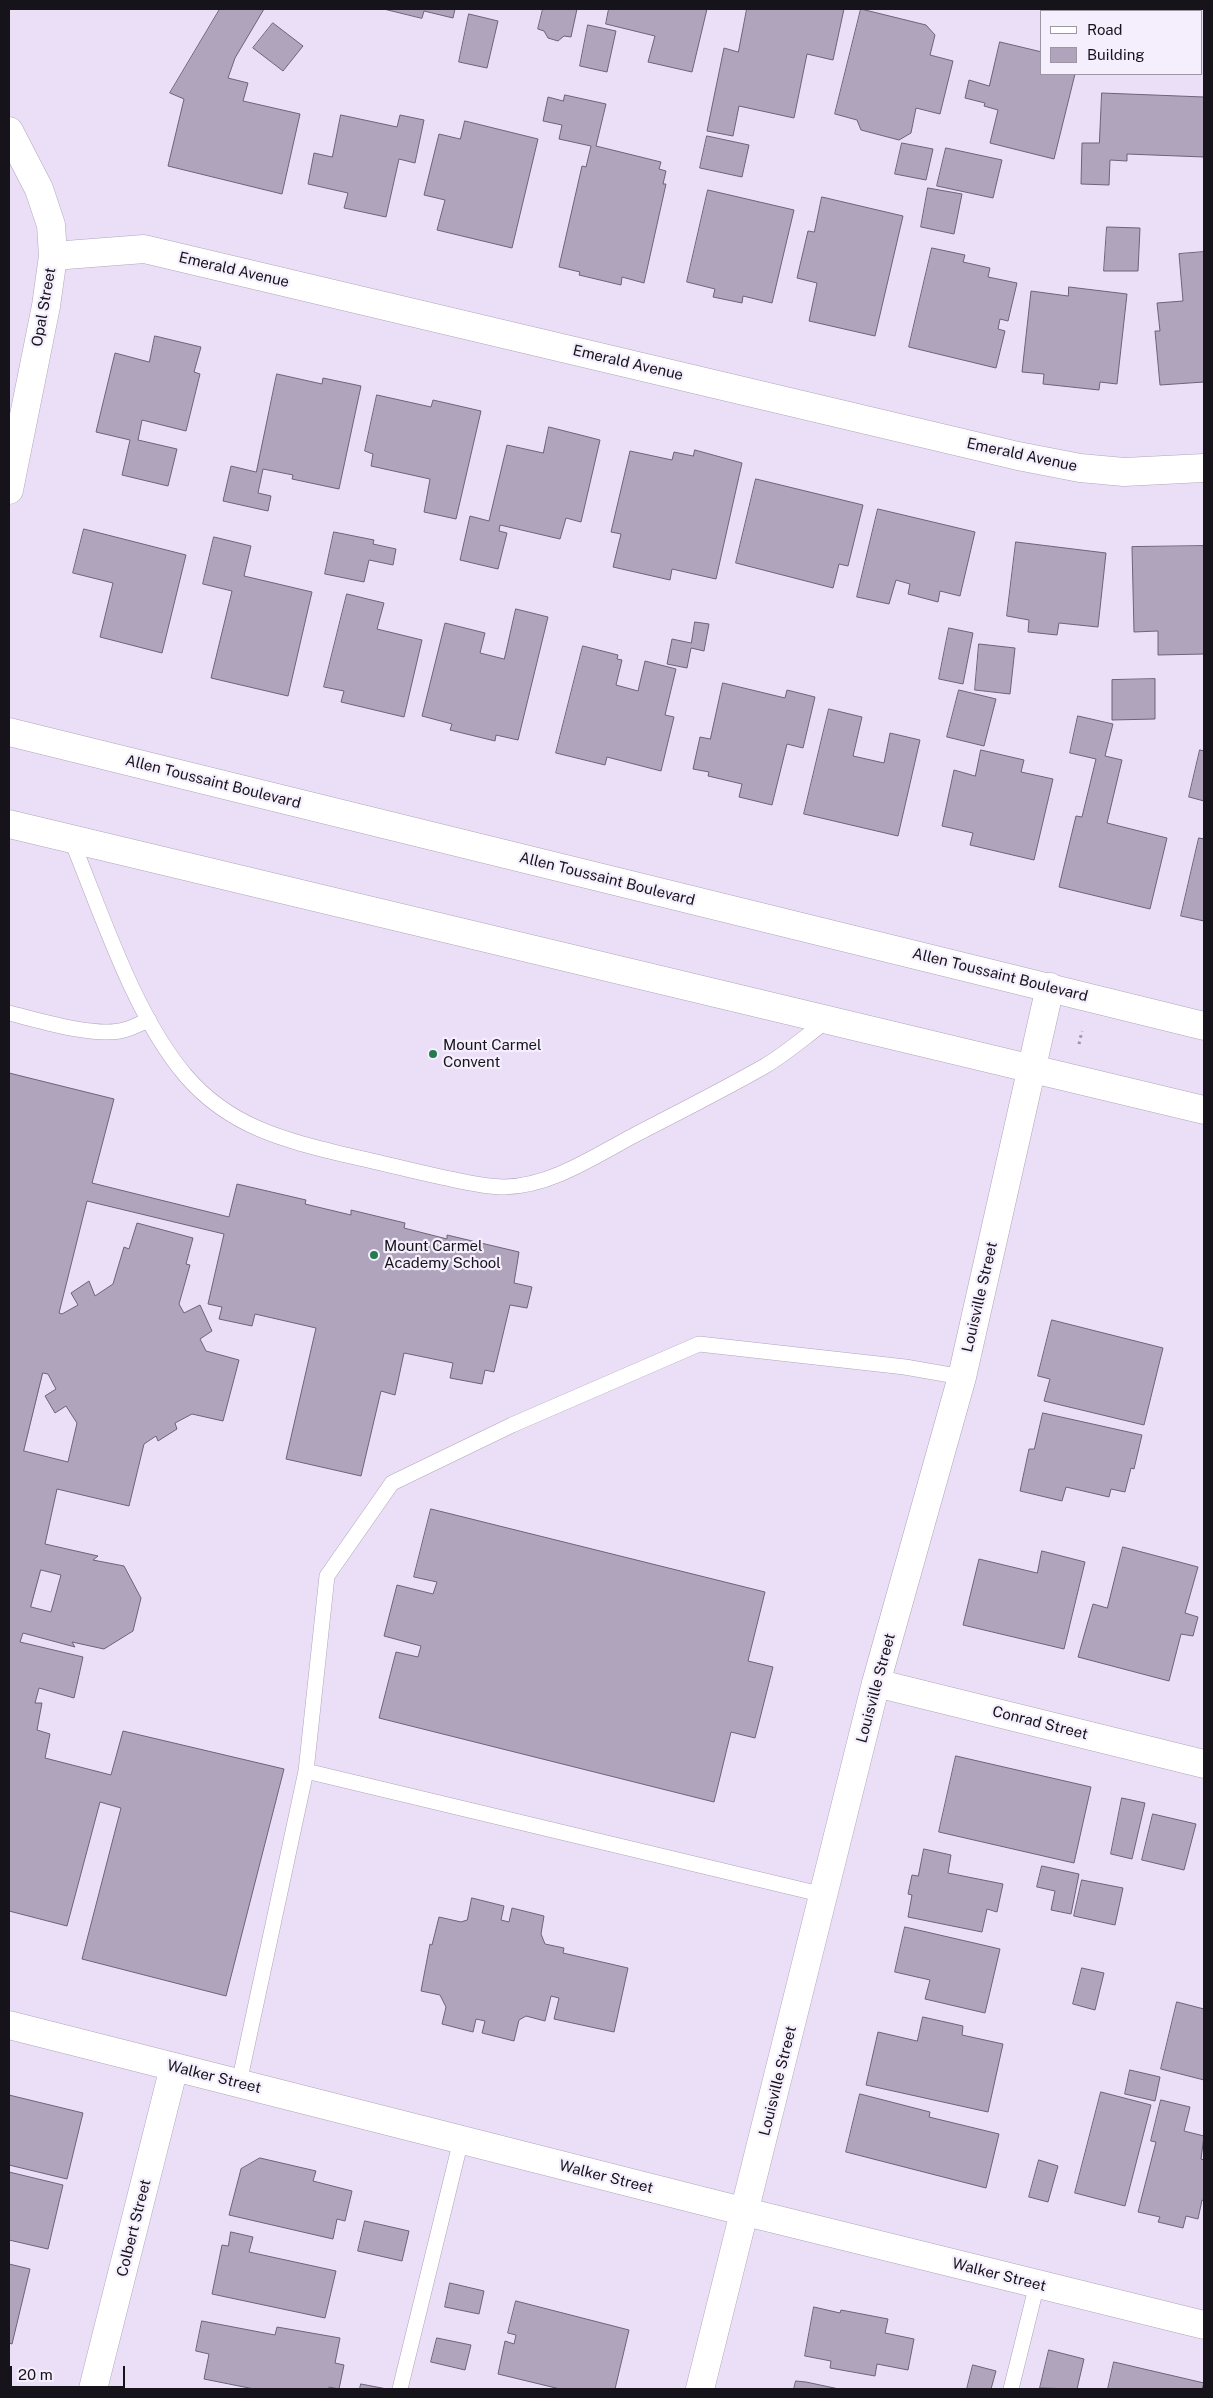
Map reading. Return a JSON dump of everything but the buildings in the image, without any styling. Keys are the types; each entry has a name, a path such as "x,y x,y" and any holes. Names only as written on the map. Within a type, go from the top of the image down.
{"street":[{"name":"Opal Street","path":"9,131 39,189 51,225 53,256 46,306 9,490"},
{"name":"Emerald Avenue","path":"53,256 144,248 1018,456 1080,468 1124,472 1204,468"},
{"name":"Allen Toussaint Boulevard","path":"9,732 1204,1026"},
{"path":"9,824 1204,1110"},
{"name":"Louisville Street","path":"700,2389 746,2212 876,1683 962,1377 1050,987"},
{"name":"Conrad Street","path":"876,1683 1204,1764"},
{"name":"Walker Street","path":"9,2026 746,2212 1204,2325"},
{"name":"Colbert Street","path":"93,2389 174,2067"}],"lane":[{"path":"71,839 119,956 165,1050 188,1078 214,1102 239,1121 267,1134 301,1144 463,1181 503,1187 530,1184 546,1179 596,1155 767,1064 828,1020"},
{"path":"9,1013 67,1027 100,1032 123,1031 149,1020"},
{"path":"239,2083 306,1771 327,1576 392,1483 512,1425 700,1344 905,1368 962,1377"},
{"path":"306,1771 824,1895"},
{"path":"400,2389 461,2140"},
{"path":"1011,2389 1037,2284"}],"path":[{"path":"1078,1046 1083,1029"}],"place":[{"name":"Mount Carmel Convent","path":"433,1054"},
{"name":"Mount Carmel Academy School","path":"374,1255"}]}
